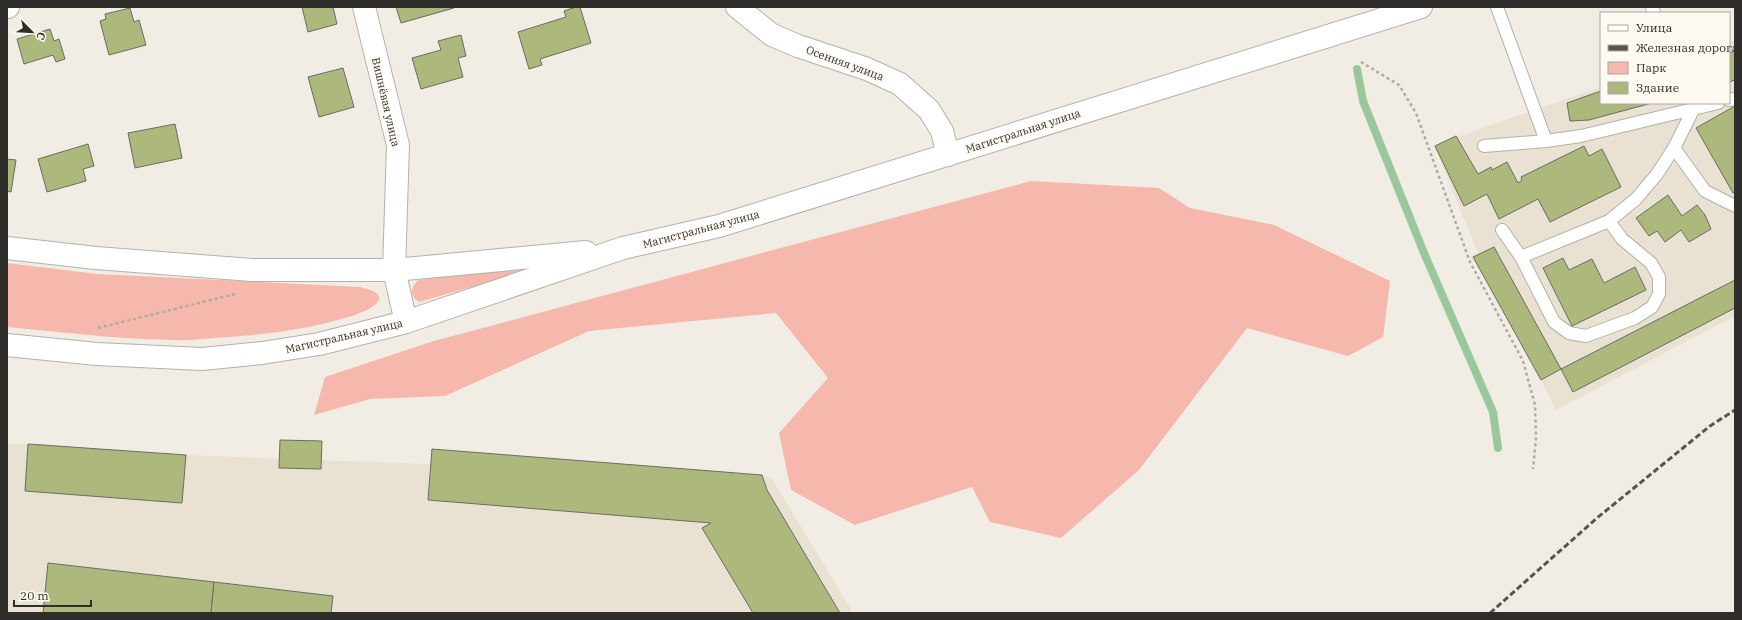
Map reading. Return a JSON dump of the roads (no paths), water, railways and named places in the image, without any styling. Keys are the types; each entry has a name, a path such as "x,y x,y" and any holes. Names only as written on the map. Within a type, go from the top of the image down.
{"main road":[{"name":"Вишнёвая улица","path":"364,7 398,145 394,270 406,322"},
{"name":"Осенняя улица","path":"737,7 772,35 798,46 867,68 900,84 929,110 942,131 948,155"},
{"name":"Магистральная улица","path":"7,345 97,354 202,359 262,353 319,344 406,322 623,248 719,226 1421,7"},
{"name":"Магистральная улица","path":"7,248 96,258 252,270 394,270 623,248"}],"lane":[{"path":"1497,7 1546,141"},
{"path":"1484,146 1546,141 1581,136 1714,104"},
{"path":"1521,257 1609,221 1636,199 1657,174 1674,148 1693,110"},
{"path":"1674,148 1705,191 1735,206"},
{"path":"1502,230 1521,257 1554,322 1569,333 1586,336 1635,318 1652,307 1659,294 1659,277 1651,263 1622,239 1609,221"}],"waterway":[{"path":"1357,69 1363,101 1424,253 1493,412 1498,448"}],"railway":[{"path":"1490,613 1597,518 1710,426 1735,410"}]}
